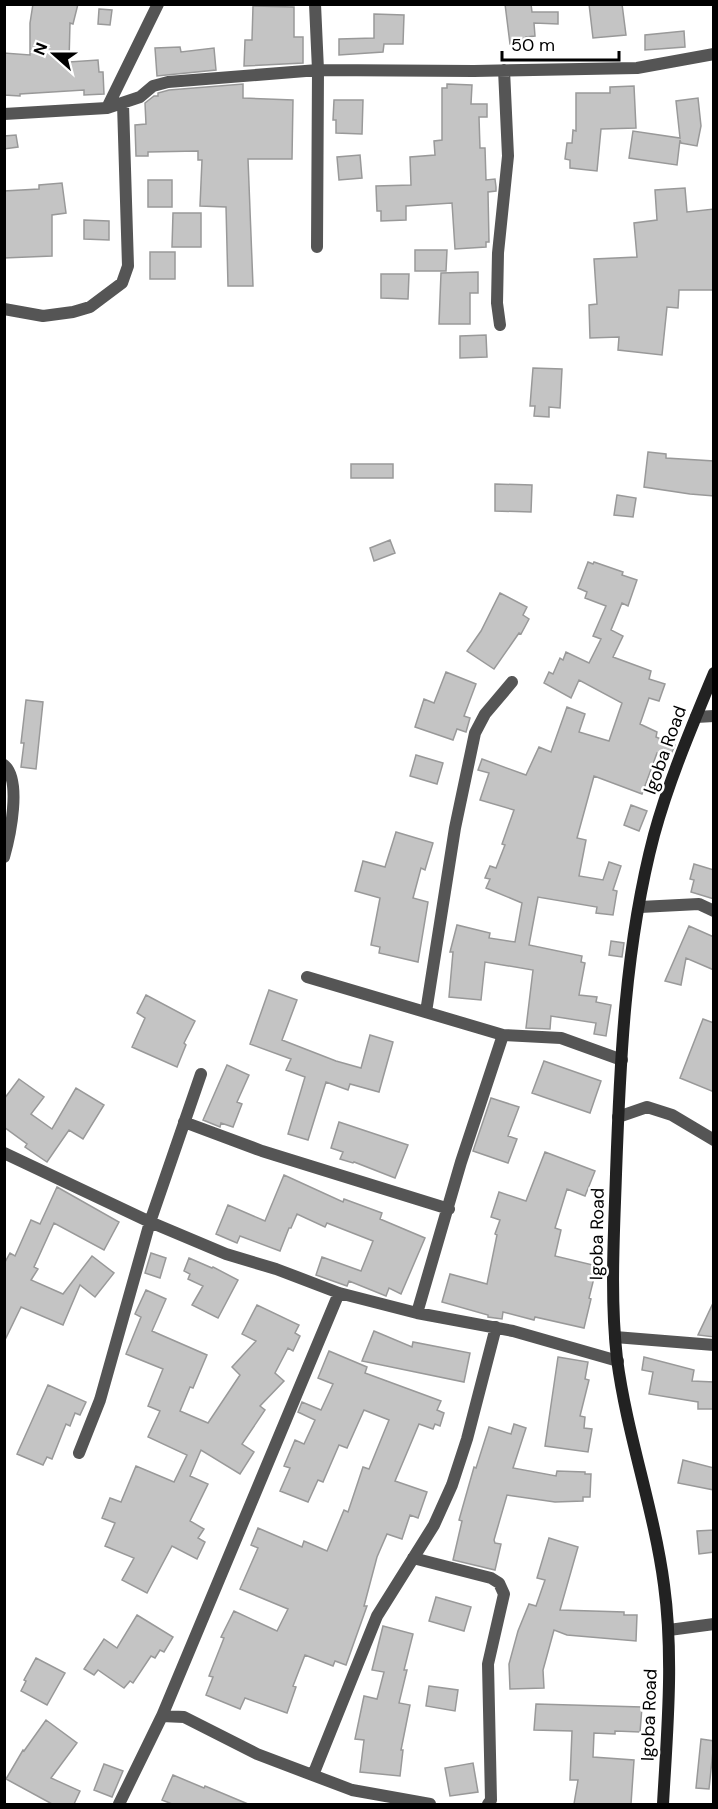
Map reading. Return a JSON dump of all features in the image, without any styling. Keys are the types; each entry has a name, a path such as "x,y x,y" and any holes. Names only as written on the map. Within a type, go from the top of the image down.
{"street":[{"path":"107,108 158,4"},
{"path":"315,4 318,70 317,247"},
{"path":"4,114 107,108 140,97 153,86 168,82 318,70 637,68 714,54"},
{"path":"500,325 497,303 498,254 508,156 504,70"},
{"path":"4,309 43,316 73,312 90,307 122,283 128,266 123,104"},
{"name":"Igoba Road","path":"663,1804 669,1630 664,1582 615,1337 613,1273 618,1117 628,988 639,907 654,834 674,770 714,673"},
{"path":"426,1012 456,828 475,733 485,714 512,682"},
{"path":"696,717 714,716"},
{"path":"4,765 12,775 14,786 9,838 4,857"},
{"path":"639,907 699,904 714,911"},
{"path":"307,977 502,1035 561,1038 622,1060"},
{"path":"417,1313 461,1162 502,1035"},
{"path":"79,1453 100,1400 150,1222 201,1074"},
{"path":"618,1117 647,1107 672,1115 714,1140"},
{"path":"184,1122 262,1151 449,1209"},
{"path":"4,1153 150,1222 226,1254 276,1269 339,1293 417,1313 496,1327 618,1361"},
{"path":"119,1804 162,1716 339,1293"},
{"path":"313,1775 377,1617 434,1525 452,1485 467,1439 496,1327"},
{"path":"615,1337 714,1345"},
{"path":"413,1558 491,1578 499,1583 504,1594 488,1664 491,1800 488,1804"},
{"path":"669,1630 714,1624"},
{"path":"162,1716 184,1717 257,1754 352,1790 430,1804"}],"building":[{"path":"33,4 78,4 73,24 70,23 69,62 98,60 99,72 103,72 104,94 84,95 84,90 20,94 20,96 4,95 4,53 30,55 30,23"},
{"path":"505,4 531,4 532,12 558,12 558,24 534,23 535,36 526,37 526,42 510,44"},
{"path":"589,4 622,4 626,35 593,38"},
{"path":"253,6 294,7 294,37 303,37 303,63 244,66 245,40 252,40"},
{"path":"99,9 112,10 110,25 98,24"},
{"path":"374,14 404,15 403,44 384,44 383,52 339,55 339,39 374,38"},
{"path":"684,31 685,47 645,50 645,35"},
{"path":"180,47 181,52 214,48 216,70 157,76 155,48"},
{"path":"243,84 243,98 293,100 292,159 248,159 253,286 228,286 226,207 200,206 202,160 198,160 198,151 148,152 148,156 136,156 135,125 146,124 145,103 154,96 158,96 158,93 169,90"},
{"path":"447,84 472,85 471,104 487,104 487,117 479,117 480,148 485,148 486,180 495,179 496,191 488,192 489,242 486,242 486,247 455,249 452,203 406,206 406,220 381,221 381,211 377,211 376,186 411,185 410,157 435,155 434,141 442,140 442,88 447,88"},
{"path":"634,86 636,128 601,129 597,171 570,168 570,160 565,159 567,143 572,143 573,130 576,131 576,93 610,93 610,87"},
{"path":"698,98 701,126 697,146 681,143 680,140 677,165 629,158 633,131 680,138 676,101"},
{"path":"334,100 363,100 362,134 336,133 336,120 333,120"},
{"path":"16,135 18,147 4,149 4,136"},
{"path":"360,155 362,178 339,180 337,157"},
{"path":"148,180 172,180 172,207 148,207"},
{"path":"62,183 66,213 52,215 52,256 4,258 4,191 39,189 39,185"},
{"path":"685,188 687,212 714,209 714,290 679,290 678,308 667,307 662,355 618,350 619,337 590,338 589,305 597,304 594,259 637,257 634,223 657,220 655,190"},
{"path":"173,213 201,213 201,247 172,247"},
{"path":"84,220 109,221 109,240 84,239"},
{"path":"415,250 447,250 446,271 415,271"},
{"path":"150,252 175,252 175,279 150,279"},
{"path":"478,272 478,293 470,293 470,324 439,324 441,273"},
{"path":"381,274 409,274 408,299 381,298"},
{"path":"486,335 487,357 460,358 460,336"},
{"path":"533,368 562,369 560,408 549,407 549,417 534,416 535,406 530,406"},
{"path":"648,452 666,454 666,458 714,461 714,496 644,487"},
{"path":"351,464 393,464 393,478 351,478"},
{"path":"495,484 532,485 531,512 495,511"},
{"path":"617,495 636,498 633,517 614,515"},
{"path":"390,540 395,553 374,561 370,548"},
{"path":"588,562 623,572 622,575 637,580 628,606 622,603 611,630 623,636 613,657 651,671 649,679 665,684 659,701 649,698 640,724 657,732 656,737 675,745 669,759 657,753 642,794 594,776 577,838 586,840 579,876 603,880 609,862 621,866 613,890 617,891 613,915 596,913 597,907 538,897 529,945 582,956 581,962 585,963 579,995 597,997 596,1002 611,1005 606,1036 594,1034 596,1023 551,1016 550,1029 526,1028 533,970 485,962 481,1000 449,997 453,952 450,952 457,925 490,933 489,938 515,942 522,903 486,888 490,879 485,878 490,866 496,868 514,810 480,800 489,773 478,770 482,759 526,775 539,747 551,752 567,707 585,714 579,732 609,741 622,703 579,680 571,698 544,683 549,672 553,674 560,658 563,660 566,652 589,663 601,639 593,636 606,606 585,598 587,592 578,588"},
{"path":"500,593 527,607 523,615 529,619 521,634 519,633 494,669 467,651 481,631"},
{"path":"446,672 476,684 464,716 470,718 466,732 457,729 453,740 415,727 424,699 434,703"},
{"path":"26,700 43,702 36,769 21,767"},
{"path":"416,755 443,763 437,784 410,776"},
{"path":"631,805 647,811 639,831 624,825"},
{"path":"396,832 433,843 425,870 421,868 413,898 428,902 418,962 379,953 380,947 371,945 380,898 355,891 363,861 385,867"},
{"path":"694,864 714,870 714,899 691,892 694,880 690,879"},
{"path":"689,926 714,937 714,970 686,958 681,985 665,981"},
{"path":"611,941 624,943 622,957 609,955"},
{"path":"269,990 297,1000 282,1040 361,1068 370,1035 393,1042 379,1092 350,1084 348,1090 326,1082 308,1140 288,1134 305,1077 286,1070 291,1059 250,1044"},
{"path":"146,995 195,1021 184,1043 186,1045 177,1067 132,1047 145,1018 137,1013"},
{"path":"703,1019 714,1023 714,1092 680,1078"},
{"path":"544,1061 601,1081 590,1113 532,1093"},
{"path":"227,1065 249,1075 237,1102 242,1104 233,1127 221,1123 220,1127 203,1120"},
{"path":"19,1079 44,1097 31,1114 52,1129 76,1088 104,1105 83,1139 69,1130 47,1162 25,1147 27,1144 4,1127 4,1099"},
{"path":"491,1098 519,1107 508,1136 517,1139 508,1163 473,1151"},
{"path":"339,1122 408,1145 395,1178 340,1159 343,1152 331,1148"},
{"path":"545,1152 595,1171 585,1196 567,1189 555,1228 561,1230 555,1256 597,1266 584,1328 535,1317 534,1320 503,1312 502,1319 488,1317 488,1315 442,1302 450,1274 487,1284 497,1235 495,1234 500,1220 491,1217 499,1192 526,1201"},
{"path":"284,1175 343,1202 344,1199 382,1213 380,1219 425,1238 401,1294 389,1288 386,1296 349,1281 347,1286 316,1275 322,1257 361,1271 373,1241 327,1223 325,1227 297,1214 280,1251 240,1236 237,1243 216,1234 228,1205 265,1221"},
{"path":"57,1187 119,1222 104,1250 54,1223 34,1267 38,1269 31,1280 63,1294 92,1256 114,1273 95,1297 80,1285 63,1325 21,1307 4,1342 4,1264 10,1253 15,1256 31,1220 40,1224"},
{"path":"151,1253 166,1258 160,1278 145,1273"},
{"path":"189,1258 238,1280 218,1318 192,1305 203,1286 188,1279 190,1274 184,1271"},
{"path":"146,1290 166,1299 152,1331 207,1355 180,1411 208,1423 240,1375 232,1367 256,1341 242,1334 257,1305 299,1325 295,1333 300,1336 293,1351 288,1348 275,1373 284,1381 260,1406 265,1410 242,1444 254,1452 240,1474 201,1450 190,1476 208,1484 190,1521 204,1529 198,1538 205,1542 197,1559 172,1546 147,1593 122,1580 134,1558 105,1546 115,1523 102,1518 110,1498 121,1502 136,1466 174,1482 187,1455 148,1437 160,1411 148,1406 163,1369 126,1354 141,1317 135,1314"},
{"path":"714,1301 714,1337 698,1335"},
{"path":"374,1331 412,1347 413,1342 470,1353 464,1382 362,1361"},
{"path":"329,1351 367,1367 365,1373 441,1401 437,1410 444,1413 440,1426 435,1424 433,1429 419,1424 395,1481 427,1492 418,1518 410,1515 402,1539 387,1534 377,1557 364,1606 367,1606 346,1665 335,1661 333,1666 305,1655 293,1686 296,1687 287,1713 245,1698 240,1709 206,1695 213,1677 209,1676 224,1638 221,1637 234,1611 277,1631 288,1609 240,1589 258,1548 251,1545 258,1528 302,1547 304,1541 327,1551 344,1510 348,1512 363,1467 369,1469 389,1420 364,1410 347,1448 339,1445 323,1482 318,1480 308,1502 280,1491 290,1468 284,1466 295,1440 304,1444 315,1420 298,1412 302,1402 321,1410 333,1384 318,1378"},
{"path":"558,1357 588,1362 585,1379 589,1380 580,1416 585,1417 584,1428 592,1429 588,1452 545,1446"},
{"path":"644,1357 694,1370 692,1381 714,1382 714,1409 698,1409 698,1402 649,1394 653,1372 642,1370"},
{"path":"48,1385 86,1402 80,1415 75,1413 70,1426 66,1424 52,1459 47,1457 43,1465 17,1454"},
{"path":"514,1424 526,1428 513,1468 556,1476 557,1471 591,1474 590,1497 583,1497 583,1501 555,1502 507,1495 494,1540 495,1543 501,1544 495,1570 453,1560 462,1521 459,1520 474,1467 476,1468 489,1427 511,1434"},
{"path":"683,1460 714,1468 714,1490 678,1483"},
{"path":"714,1530 714,1552 699,1554 697,1531"},
{"path":"549,1538 578,1547 560,1610 624,1612 624,1615 637,1615 636,1641 567,1635 554,1630 543,1670 544,1688 510,1689 509,1664 518,1631 529,1604 536,1606 545,1580 537,1578"},
{"path":"436,1597 471,1607 464,1631 429,1621"},
{"path":"137,1615 173,1637 164,1652 160,1650 155,1658 151,1656 133,1683 130,1681 124,1688 98,1670 94,1675 84,1669 104,1639 117,1648"},
{"path":"383,1626 413,1634 399,1703 410,1705 401,1750 403,1750 400,1776 360,1772 364,1740 355,1739 364,1696 377,1699 384,1672 372,1670"},
{"path":"36,1658 65,1673 47,1705 21,1691 26,1681 24,1680"},
{"path":"429,1686 458,1690 455,1711 426,1706"},
{"path":"536,1704 642,1707 640,1732 594,1733 593,1757 634,1760 631,1804 574,1804 578,1780 570,1780 572,1731 534,1730"},
{"path":"46,1720 77,1743 51,1778 80,1791 74,1804 52,1804 6,1779 23,1750"},
{"path":"701,1739 714,1741 709,1789 696,1788"},
{"path":"473,1763 478,1792 450,1796 445,1768"},
{"path":"104,1764 123,1771 112,1797 94,1790"},
{"path":"173,1775 248,1804 172,1804 162,1800"}]}
